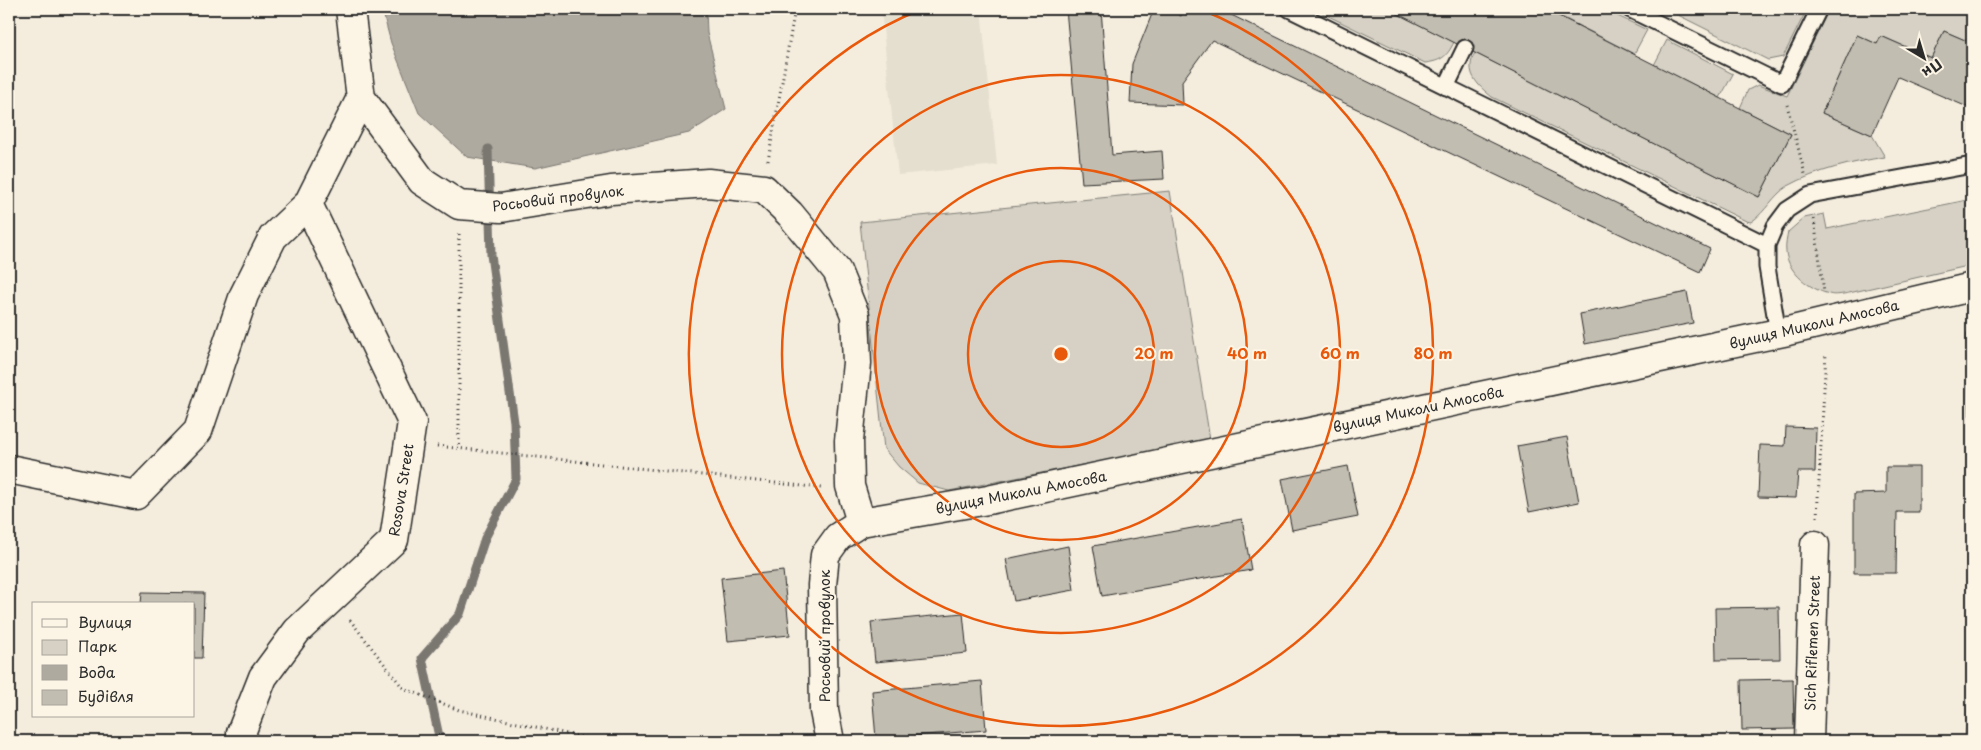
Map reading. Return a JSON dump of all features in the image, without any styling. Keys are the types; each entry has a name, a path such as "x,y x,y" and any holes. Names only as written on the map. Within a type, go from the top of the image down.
{"street":[{"path":"332,9 353,47"},
{"path":"350,9 353,47 361,98 422,180 464,206"},
{"path":"9,469 136,495 198,431 244,295 273,237 308,204 361,98"},
{"name":"Росьовий провулок","path":"464,206 501,208 611,190 708,183 764,189"},
{"path":"764,189 790,214 837,271 855,315 858,363 849,441 852,491 861,522"},
{"name":"Rosova Street","path":"244,741 241,733 263,677 297,631 394,540 412,422 308,204"},
{"name":"вулиця Миколи Амосова","path":"861,522 988,500 1778,333 1972,287"},
{"name":"Росьовий провулок","path":"830,741 824,711 822,585 825,555 838,537 861,522"},
{"name":"Sich Riflemen Street","path":"1809,741 1815,545"}],"lane":[{"path":"1289,9 1767,245"},
{"path":"1630,9 1782,84 1818,9"},
{"path":"1446,87 1465,48"},
{"path":"1778,333 1767,267 1767,245 1775,226 1787,210 1810,195 1972,164"}],"path":[{"path":"764,189 795,9"},
{"path":"459,449 464,206"},
{"path":"1815,545 1828,321"},
{"path":"409,444 852,491"},
{"path":"332,597 403,688 453,708 599,741"}],"shaded area":[{"path":"881,9 981,9 997,165 898,175"}],"green space":[{"path":"1314,9 1388,9 1454,42 1443,57 1425,63"},
{"path":"1564,9 1603,9 1647,30 1634,54 1560,16"},
{"path":"1666,9 1807,9 1783,57 1768,60"},
{"path":"1829,9 1972,9 1972,43 1944,31 1931,58 1881,36 1877,44 1857,35 1822,113 1872,135 1885,157 1835,167 1799,180 1783,190 1751,222 1492,97 1477,83 1472,72 1471,66 1475,53 1759,197 1791,134 1740,108 1748,90 1758,85 1787,96"},
{"path":"1667,40 1733,74 1720,98 1654,65"},
{"path":"1170,191 1210,440 949,491 918,483 899,467 884,449 860,222"},
{"path":"1972,199 1972,265 1834,295 1822,292 1801,279 1795,273 1788,260 1786,247 1788,232 1804,218 1824,214 1827,229"}],"water":[{"path":"382,9 706,9 707,33 726,109 689,133 535,168 467,157 419,113 391,43"}],"building":[{"path":"1066,9 1101,9 1112,155 1162,151 1164,179 1082,183"},
{"path":"1154,9 1169,9 1181,16 1185,9 1219,9 1710,249 1700,272 1212,40 1182,81 1183,105 1130,103 1132,64"},
{"path":"1388,9 1545,9 1791,134 1759,197"},
{"path":"1944,31 1972,43 1972,109 1898,77 1872,135 1822,113 1857,35 1877,44 1881,36 1931,58"},
{"path":"1687,292 1693,323 1585,344 1580,314"},
{"path":"1967,333 1972,333 1972,416 1970,416"},
{"path":"1786,427 1816,428 1815,472 1798,472 1796,498 1758,497 1760,445 1785,446"},
{"path":"1567,437 1579,502 1529,512 1517,446"},
{"path":"1348,466 1358,517 1292,530 1282,479"},
{"path":"1886,467 1919,467 1919,512 1897,512 1896,573 1854,573 1854,494 1886,493"},
{"path":"1242,519 1251,570 1102,596 1093,546"},
{"path":"1068,546 1074,590 1014,601 1006,559"},
{"path":"783,571 790,635 728,641 721,578"},
{"path":"142,592 204,593 202,658 195,658 195,602 141,602"},
{"path":"1779,607 1780,659 1716,660 1715,608"},
{"path":"963,613 967,653 875,662 871,622"},
{"path":"1793,679 1794,729 1742,730 1741,680"},
{"path":"982,681 986,730 876,739 872,691"},
{"path":"1969,699 1972,699 1972,741 1965,741"}],"waterway":[{"path":"440,741 422,658 460,614 485,538 516,479 514,422 491,255 488,149"}]}
